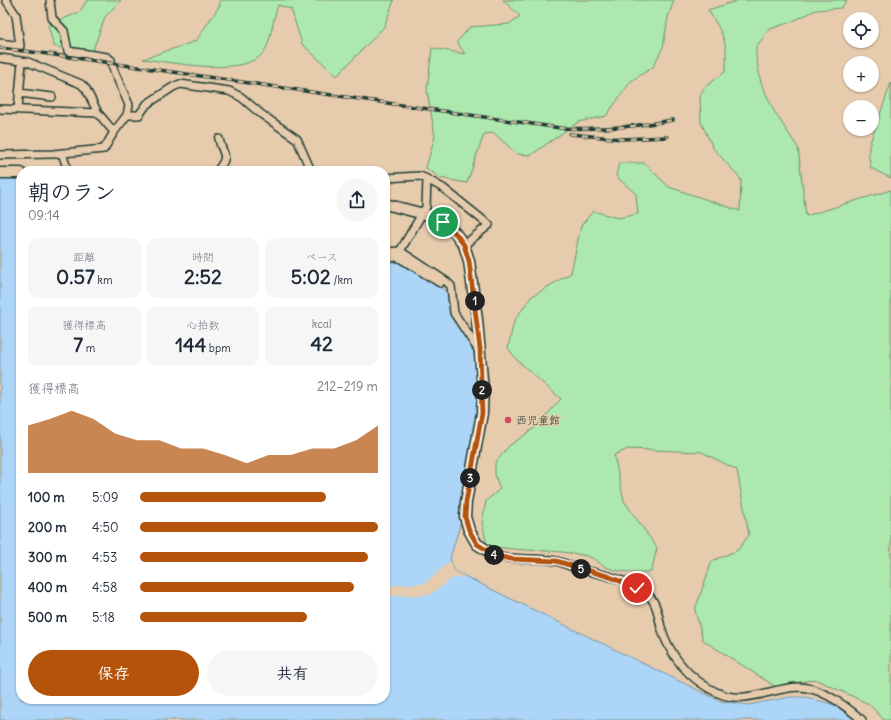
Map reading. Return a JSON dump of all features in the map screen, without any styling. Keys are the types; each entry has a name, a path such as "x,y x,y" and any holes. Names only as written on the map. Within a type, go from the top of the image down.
{"main road":[{"path":"0,173 16,173"},
{"path":"390,205 422,212 443,222 456,234 464,245 469,261 480,349 482,413 466,502 465,517 469,530 477,544 496,556"}],"street":[{"path":"0,43 20,46 16,15 6,0"},
{"path":"0,155 62,153 104,149 114,132 128,115 129,105 114,71 112,60 107,57 68,51 64,31 52,18 50,0"},
{"path":"0,58 28,62 81,84 86,89 98,113 114,132"},
{"path":"18,109 22,61"},
{"path":"128,115 139,114 147,104 173,86 180,84 229,91 241,97 261,114 292,134 297,139 309,166"},
{"path":"19,93 52,97"},
{"path":"0,109 98,113"},
{"path":"219,139 225,152 221,166"},
{"path":"62,153 66,166"},
{"path":"390,178 420,176 427,179 443,188 489,225 464,245"},
{"path":"400,251 426,207 427,179"},
{"path":"390,252 400,251 447,282 451,289 454,313 477,348 480,349"},
{"path":"390,258 398,257 451,289"},
{"path":"496,556 511,559 556,561 610,577 648,594 656,605 661,628 669,648 677,661 715,692 741,698 758,696 798,687 809,688 824,694 862,720"}],"green space":[{"path":"87,0 121,0 105,17 91,55 54,46 48,25 80,12"},
{"path":"220,0 394,0 384,27 337,76 302,44 291,9 278,5 264,52 255,60 225,66 207,66 143,59 196,41 220,5"},
{"path":"503,0 674,0 668,17 663,47 653,67 631,81 606,116 578,122 531,155 517,154 494,133 484,134 467,183 440,178 426,168 435,136 427,91 432,48 465,54 457,42 470,27 509,24 520,16"},
{"path":"739,0 847,0 841,8 816,10 791,22 770,29 756,47 756,57 761,83 774,111 798,148 806,216 891,190 891,720 884,720 869,704 815,679 776,687 703,640 695,610 712,561 738,550 749,535 737,470 702,452 628,449 614,455 624,501 657,548 651,572 613,570 605,567 590,557 575,554 512,549 487,545 482,523 486,501 500,489 495,475 495,463 509,446 536,427 561,399 517,360 508,348 514,321 531,297 571,273 581,226 593,211 618,218 638,214 636,194 616,176 619,163 644,163 669,187 740,211 741,179 713,148 701,122 700,96 704,88 725,72 726,62 724,39 708,10"},
{"path":"891,83 891,178 871,168 869,158 869,146 872,136 879,136 879,117"}],"water":[{"path":"16,176 16,704 390,704 390,262 397,262 439,286 448,294 451,316 476,353 479,402 460,525 450,558 454,571 720,701 748,705 790,697 806,697 835,705 855,720 0,720 0,177"}],"pier":[{"path":"450,561 454,571 465,577 453,578 429,595 390,596 390,586 425,583"}],"railway":[{"path":"0,48 560,128 588,129 673,120"},
{"path":"570,134 622,139 667,137"}],"place":[{"name":"西児童館","path":"508,420"}],"route":[{"path":"443,222 456,234 464,245 469,261 480,349 482,413 466,502 465,517 469,530 477,544 496,556 511,559 556,561 572,567 610,577 637,588"}]}
